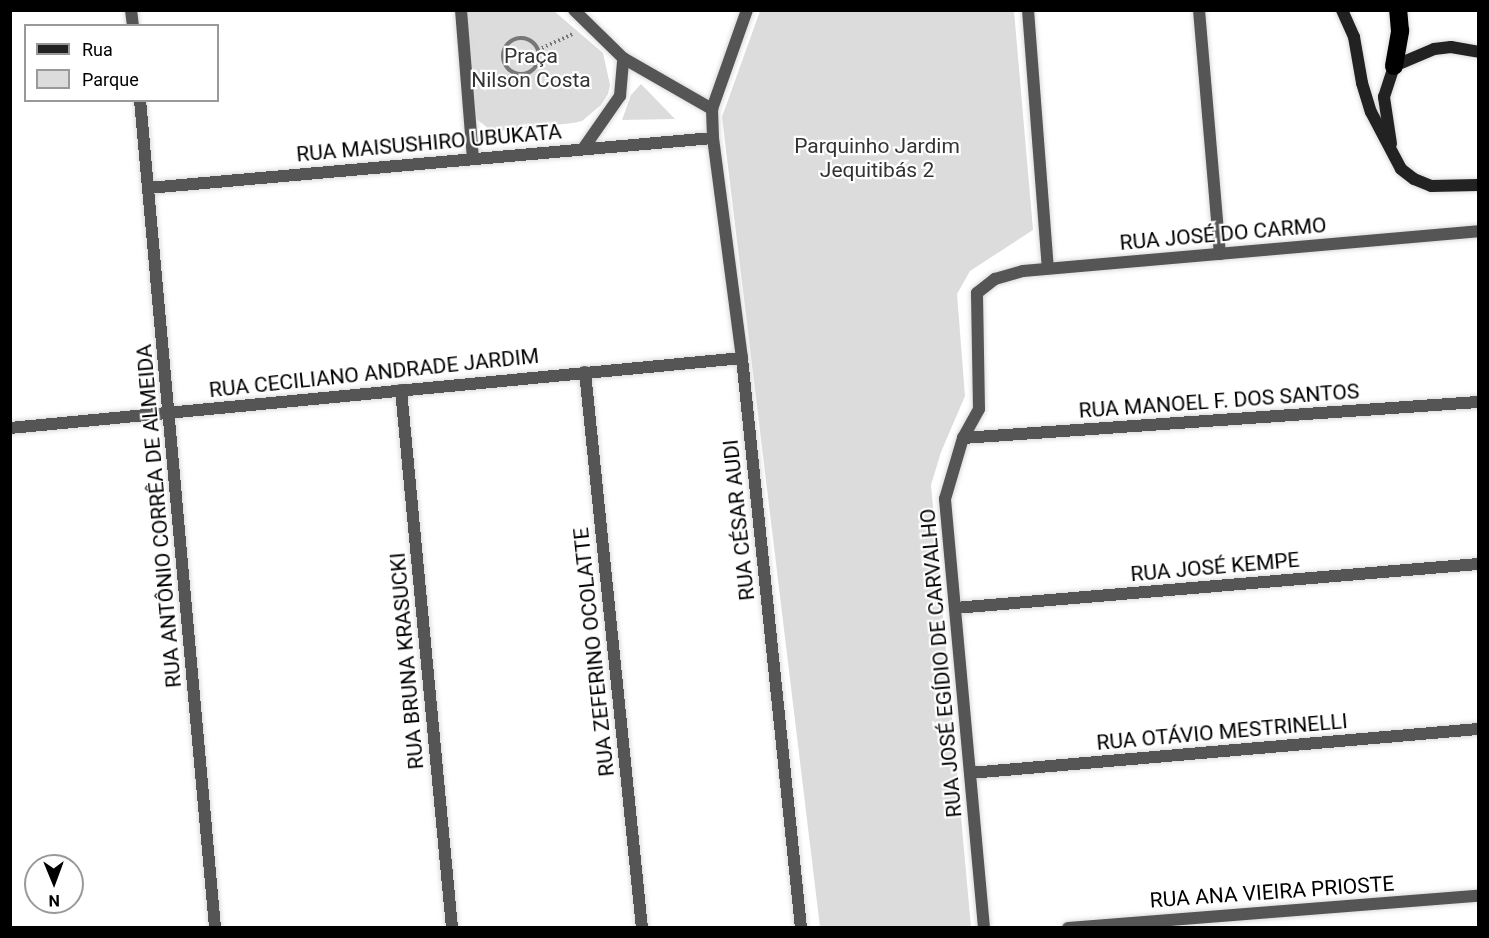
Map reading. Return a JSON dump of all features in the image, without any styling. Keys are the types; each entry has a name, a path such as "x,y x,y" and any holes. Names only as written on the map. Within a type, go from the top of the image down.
{"highway":[{"path":"1394,66 1400,31 1398,10"}],"main road":[{"path":"1342,10 1354,37 1371,112 1401,169 1414,179 1431,186 1479,185"},
{"path":"1393,154 1384,109 1386,87 1394,66 1434,49 1451,47 1479,52"}],"street":[{"path":"461,10 473,159"},
{"path":"574,10 623,58 712,109 747,10"},
{"path":"1028,10 1048,268"},
{"path":"1199,10 1220,254"},
{"path":"583,149 620,96 623,58"},
{"name":"RUA ANTÔNIO CORRÊA DE ALMEIDA","path":"140,102 215,927"},
{"name":"RUA CÉSAR AUDI","path":"712,109 713,138 742,358 801,927"},
{"name":"RUA MAISUSHIRO UBUKATA","path":"148,188 713,138"},
{"name":"RUA JOSÉ DO CARMO","path":"977,293 995,279 1023,271 1479,231"},
{"name":"RUA JOSÉ EGÍDIO DE CARVALHO","path":"977,293 979,409 963,438 945,500 984,927"},
{"name":"RUA CECILIANO ANDRADE JARDIM","path":"10,428 742,358"},
{"name":"RUA ZEFERINO OCOLATTE","path":"585,372 642,927"},
{"name":"RUA BRUNA KRASUCKI","path":"401,390 452,927"},
{"name":"RUA MANOEL F. DOS SANTOS","path":"963,438 1479,402"},
{"name":"RUA JOSÉ KEMPE","path":"955,608 1479,564"},
{"name":"RUA OTÁVIO MESTRINELLI","path":"970,773 1479,729"},
{"name":"RUA ANA VIEIRA PRIOSTE","path":"1068,927 1479,896"}],"path":[{"path":"538,50 589,25"},
{"path":"515,39 529,40 538,50 537,64 526,73 512,71 503,61 505,48 515,39"}],"green space":[{"name":"Praça Nilson Costa","path":"465,11 554,11 603,53 610,85 608,94 601,105 582,121 498,131 489,129 474,117"},
{"name":"Parquinho Jardim Jequitibás 2","path":"760,11 1014,11 1033,230 970,271 957,294 965,396 941,452 931,485 971,927 820,927 722,117"},
{"path":"641,84 675,119 622,120 631,95"}]}
